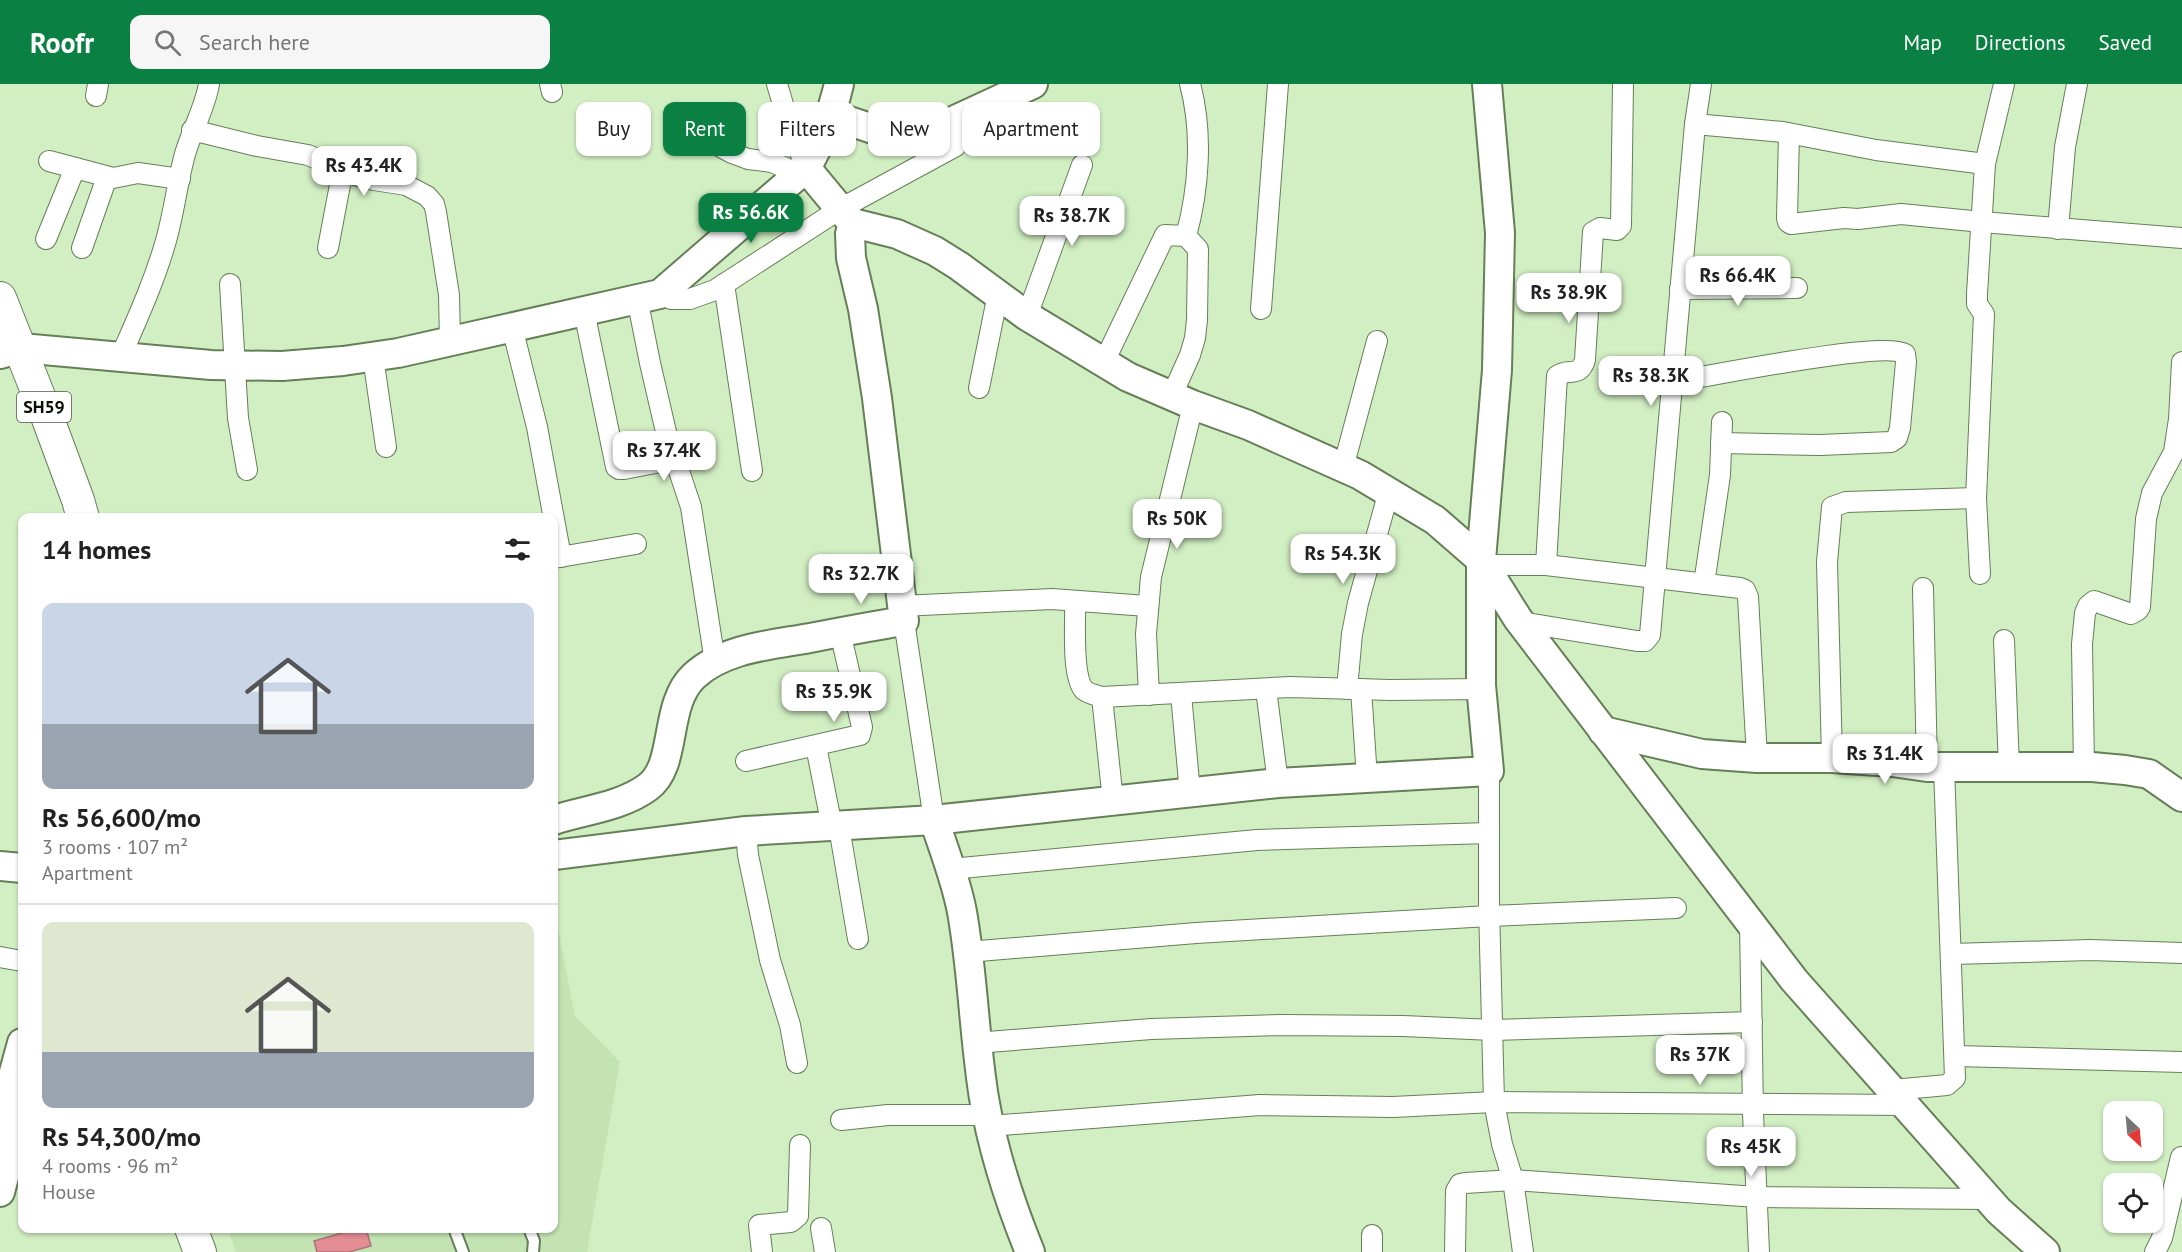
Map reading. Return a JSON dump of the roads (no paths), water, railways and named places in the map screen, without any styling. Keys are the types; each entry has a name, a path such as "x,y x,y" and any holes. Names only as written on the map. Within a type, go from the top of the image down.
{"main road":[{"name":"SH59","path":"0,298 7,348 63,513"},
{"name":"SH59","path":"7,348 78,500 82,513"},
{"path":"193,1233 200,1252"},
{"path":"211,1233 217,1252"}],"street":[{"path":"122,356 160,261 192,130 204,104 209,84"},
{"path":"777,84 802,171"},
{"path":"834,102 839,84"},
{"path":"994,102 1033,84"},
{"path":"1186,236 1197,181 1194,99 1190,84"},
{"path":"1261,309 1278,84"},
{"path":"1487,84 1500,233 1497,370 1483,562 1482,689 1489,771 1489,916 1494,1102 1502,1144 1513,1180 1523,1252"},
{"path":"1546,565 1557,376 1583,368 1593,232 1600,228 1617,230 1621,226 1623,84"},
{"path":"1520,622 1645,641 1650,635 1695,124 1701,84"},
{"path":"1980,574 1976,498 1984,315 1977,304 1985,164 2004,84"},
{"path":"2058,229 2065,147 2076,84"},
{"path":"856,123 899,135 927,133 962,117"},
{"path":"1695,124 1789,134 1876,150 1985,164"},
{"path":"192,130 257,146 308,154 374,180 412,188 427,196 434,204 449,295 450,341"},
{"path":"1789,134 1787,218 1791,224 1901,214 2182,238"},
{"path":"7,348 236,366 282,366 373,357 648,296 690,299 715,290 847,216 956,146 962,137"},
{"path":"740,156 802,171 847,216 935,251 1027,316 1128,377 1248,425 1360,475 1435,520 1483,562 1520,622 1794,980 1988,1199 2046,1252"},
{"path":"648,296 802,171 812,156"},
{"path":"49,161 107,177 119,178 138,173 180,179"},
{"path":"1027,316 1082,165"},
{"path":"46,239 75,168"},
{"path":"328,248 343,169"},
{"path":"82,248 107,177"},
{"path":"847,216 851,258 863,309 877,398 903,613 934,820 951,869 962,914 976,1043 989,1121 1008,1190 1030,1252"},
{"path":"1104,362 1165,235 1168,233 1186,236 1198,249 1197,320 1147,606 1149,695"},
{"path":"230,284 238,418 247,470"},
{"path":"724,284 752,471"},
{"path":"1680,289 1797,288"},
{"path":"979,388 998,294"},
{"path":"648,296 650,363 666,432 691,507 715,662"},
{"path":"584,311 616,467 624,469 676,459"},
{"path":"512,327 537,427 550,513"},
{"path":"1343,468 1377,341"},
{"path":"1672,382 1818,357 1898,350 1905,354 1900,428 1894,440 1820,445 1721,442"},
{"path":"373,357 386,447"},
{"path":"2084,767 2082,644 2085,613 2094,601 2131,614 2140,607 2146,519 2152,493 2174,452 2179,419 2182,362"},
{"path":"1704,584 1719,486 1722,422"},
{"path":"1367,778 1354,689 1352,634 1358,603 1389,491"},
{"path":"1832,758 1827,562 1832,507 1846,502 1976,498"},
{"path":"558,557 636,544"},
{"path":"1483,562 1546,565 1745,590 1748,597 1757,758"},
{"path":"841,1120 888,1115 989,1121 1260,1106 1393,1107 1494,1102 1753,1105 1899,1098 1947,1085 1955,1078 1952,954 1923,588"},
{"path":"558,819 627,799 649,786 658,777 663,767 672,723 679,698 685,687 699,672 715,662 745,650 840,632 903,613 1052,599 1147,606"},
{"path":"1075,601 1077,667 1080,682 1084,690 1102,697 1266,689 1482,689"},
{"path":"746,761 857,737 862,732 840,632"},
{"path":"2004,640 2009,767"},
{"path":"1266,689 1278,783"},
{"path":"1181,694 1190,793"},
{"path":"1102,697 1113,801"},
{"path":"1603,731 1691,752 1757,758 1832,758 1936,767 2084,767 2125,770 2150,774 2180,789"},
{"path":"816,746 836,827 858,939"},
{"path":"558,854 746,831 934,820 1278,783 1489,771"},
{"path":"746,831 748,855 770,960 790,1025 797,1063"},
{"path":"951,869 1257,840 1489,833"},
{"path":"0,866 18,868"},
{"path":"967,952 1196,933 1676,908"},
{"path":"1750,922 1753,1105 1759,1252"},
{"path":"1952,954 2090,950 2182,953"},
{"path":"0,957 18,960"},
{"path":"976,1043 1151,1029 1282,1025 1403,1026 1493,1030 1752,1022"},
{"path":"1955,1056 2182,1062"},
{"path":"0,1192 10,1108 18,1065"},
{"path":"762,1252 759,1225 791,1222 798,1216 801,1146"},
{"path":"2155,1252 2162,1238 2181,1157"},
{"path":"1455,1252 1457,1187 1465,1183 1513,1180 1757,1197 1988,1199"},
{"path":"821,1228 825,1252"}],"lane":[{"path":"456,1233 463,1252"},
{"path":"531,1233 534,1241 533,1252"}]}
